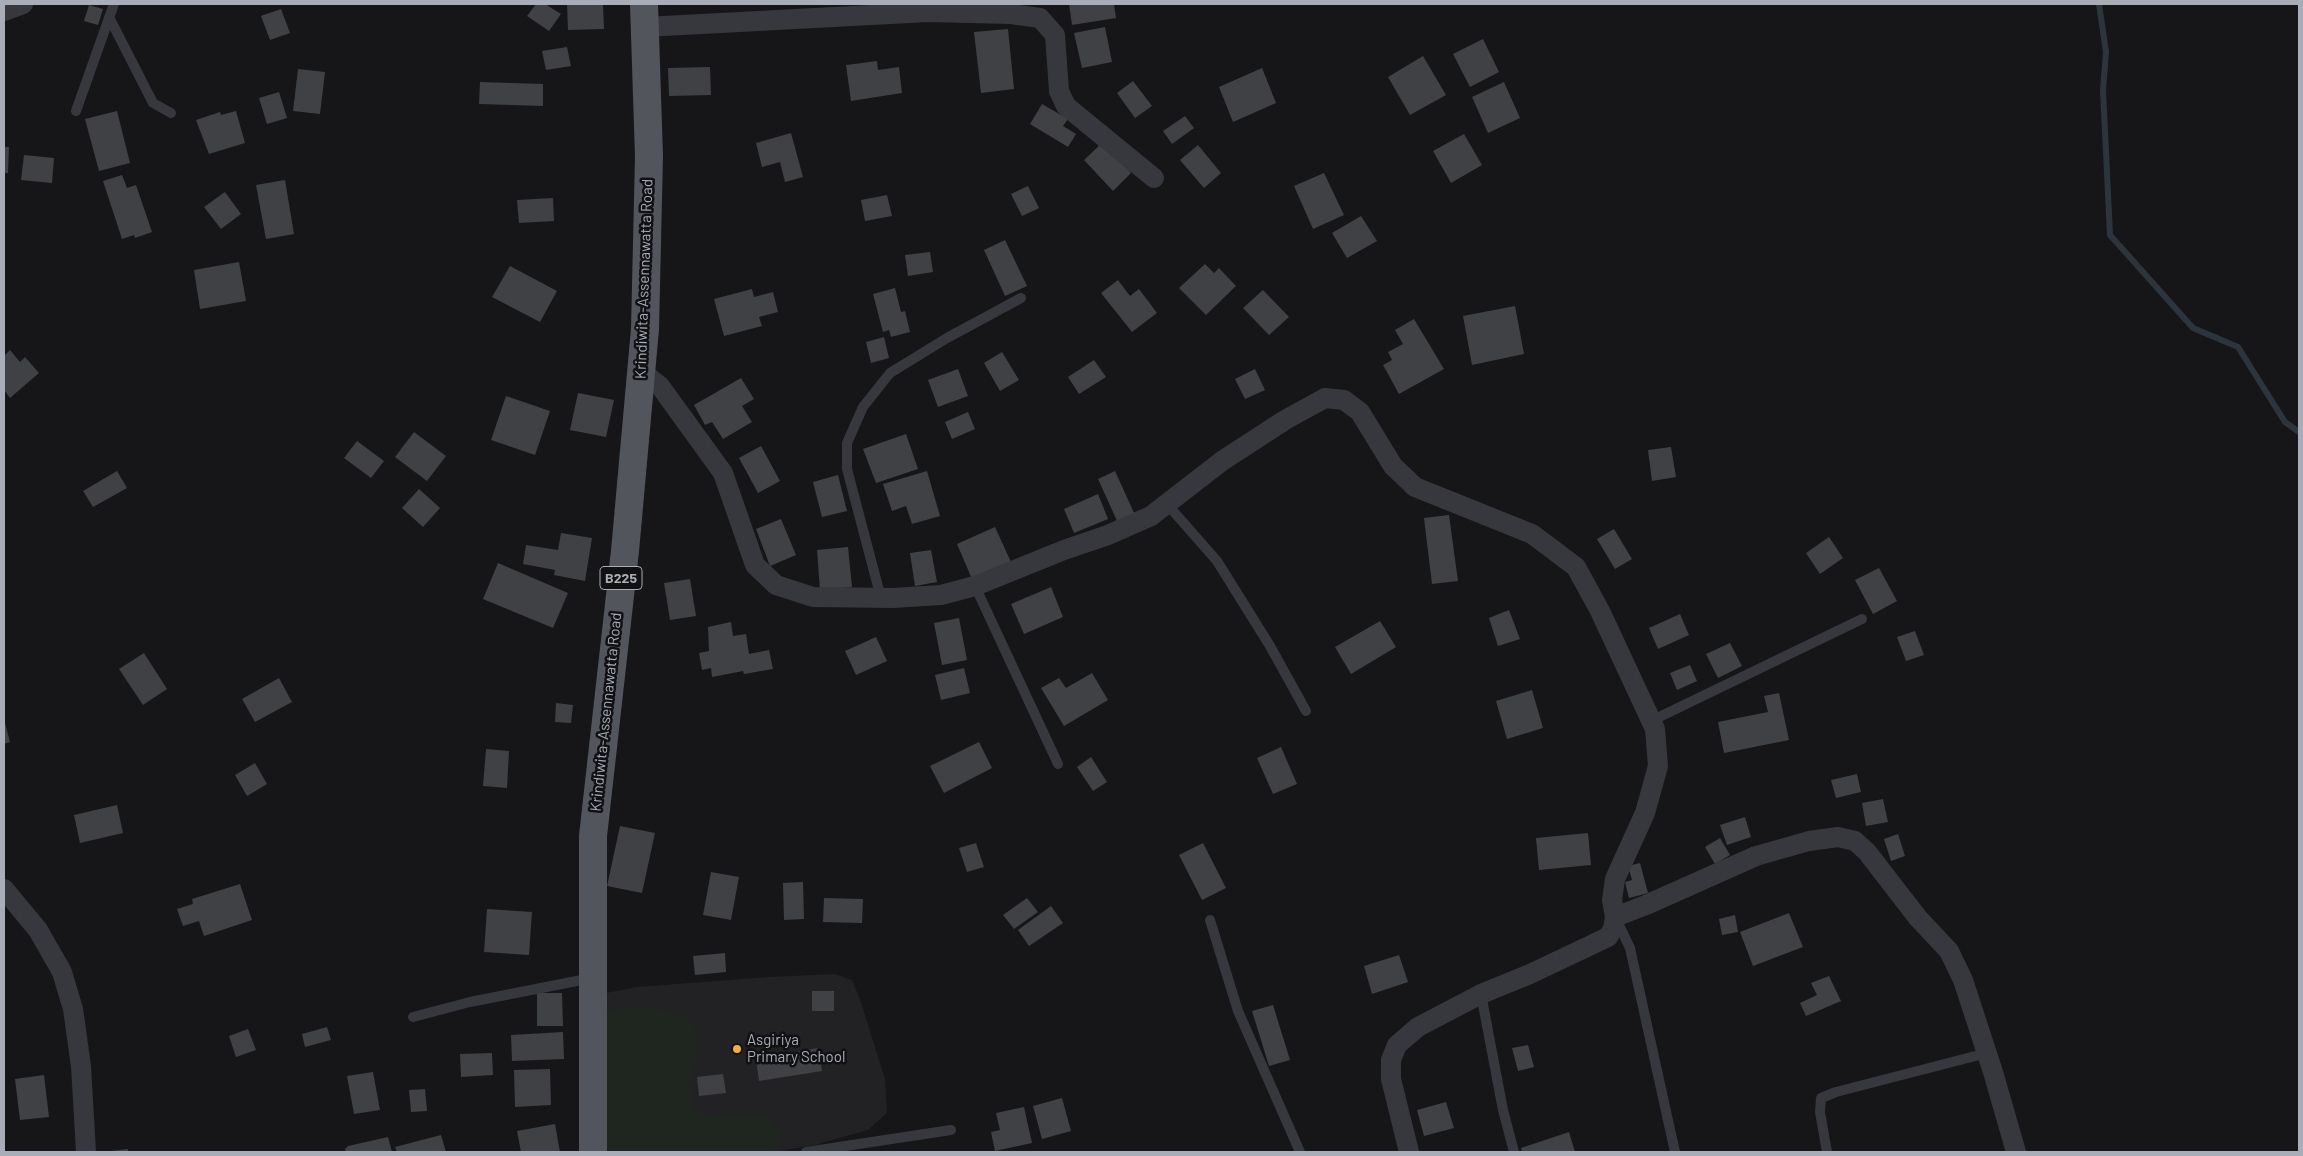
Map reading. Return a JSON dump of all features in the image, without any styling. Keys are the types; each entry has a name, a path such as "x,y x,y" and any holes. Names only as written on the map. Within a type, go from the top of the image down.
{"main road":[{"name":"Krindiwita-Assennawatta Road","path":"593,1152 593,836 624,551 645,329 648,156 644,15"}],"street":[{"path":"4,12 23,4"},
{"path":"644,15 928,12 1011,14 1040,18 1055,35 1060,91 1066,106 1154,178"},
{"path":"641,371 660,386 723,473 755,565 776,585 813,597 881,598 941,595 975,586 1064,550 1108,535 1150,516 1167,504 1186,486 1222,461 1285,420 1324,398 1344,400 1360,412 1393,466 1415,487 1532,534 1576,567 1600,611 1655,729 1658,766 1644,813 1615,879 1612,900 1615,917 1613,929 1608,937 1530,974 1481,994 1418,1027 1398,1045 1391,1060 1391,1080 1409,1152"},
{"path":"1615,917 1756,856 1810,841 1838,837 1855,841 1873,859 1918,918 1949,951 1963,980 2016,1152"},
{"path":"4,889 38,930 62,972 73,1009 81,1066 86,1152"}],"lane":[{"path":"76,111 114,4"},
{"path":"109,17 153,104 171,114"},
{"path":"881,598 847,469 846,442 863,407 890,373 947,338 1021,298"},
{"path":"1167,504 1217,561 1270,646 1306,711"},
{"path":"975,586 1058,764"},
{"path":"1651,721 1862,619"},
{"path":"1615,917 1630,948 1675,1152"},
{"path":"1210,920 1238,1011 1300,1152"},
{"path":"413,1016 470,1002 593,977"},
{"path":"1481,994 1503,1110 1514,1152"},
{"path":"1827,1152 1820,1112 1821,1098 1836,1092 1987,1053"},
{"path":"806,1152 951,1130"}],"shaded area":[{"name":"Asgiriya Primary School","path":"835,974 852,980 860,999 885,1079 887,1113 868,1130 815,1145 775,1152 597,1152 606,993 637,987"},
{"path":"624,1006 660,1009 689,1017 697,1031 697,1053 689,1084 692,1107 706,1116 764,1114 779,1130 781,1144 769,1151 757,1152 609,1152 604,1145 606,1014"}],"building":[{"path":"536,4 545,4 561,14 549,31 527,16"},
{"path":"567,4 603,4 604,29 568,30"},
{"path":"1069,4 1114,4 1116,18 1072,25"},
{"path":"89,5 103,9 98,25 84,21"},
{"path":"281,9 290,33 270,40 261,16"},
{"path":"1105,27 1112,62 1082,68 1074,33"},
{"path":"1008,29 1014,89 981,93 974,32"},
{"path":"1483,39 1499,72 1470,87 1453,54"},
{"path":"567,47 571,66 546,70 542,51"},
{"path":"1423,56 1446,95 1410,115 1388,77"},
{"path":"877,61 878,70 899,67 902,93 851,101 846,65"},
{"path":"710,67 711,95 669,96 668,68"},
{"path":"1262,68 1276,103 1233,122 1219,87"},
{"path":"298,69 325,72 320,114 293,111"},
{"path":"1133,81 1152,106 1135,118 1117,93"},
{"path":"480,82 543,84 543,106 479,104"},
{"path":"1504,82 1520,118 1488,133 1472,97"},
{"path":"279,92 287,118 267,124 259,98"},
{"path":"1042,104 1068,119 1063,126 1076,134 1068,147 1030,124"},
{"path":"117,111 130,163 99,171 85,119"},
{"path":"236,111 245,143 209,154 196,120 220,112 221,115"},
{"path":"1185,116 1194,128 1172,144 1163,131"},
{"path":"791,133 803,177 785,182 780,162 762,167 756,143"},
{"path":"1464,134 1482,165 1451,183 1433,151"},
{"path":"1103,142 1131,173 1113,191 1084,160"},
{"path":"1198,145 1221,173 1204,188 1180,160"},
{"path":"4,147 9,147 8,173 4,173"},
{"path":"24,155 54,158 52,183 21,180"},
{"path":"1324,173 1344,215 1313,229 1294,186"},
{"path":"122,175 127,188 136,185 152,232 135,238 134,235 122,239 103,181"},
{"path":"285,180 294,234 266,239 256,185"},
{"path":"1028,186 1039,208 1022,216 1011,194"},
{"path":"225,192 241,214 221,229 204,207"},
{"path":"887,195 892,216 865,221 861,200"},
{"path":"553,198 554,221 519,223 517,200"},
{"path":"1361,216 1377,241 1347,258 1332,233"},
{"path":"1005,240 1027,286 1005,296 984,250"},
{"path":"930,252 933,272 908,276 905,255"},
{"path":"239,262 246,301 200,309 194,270"},
{"path":"1205,264 1214,273 1219,268 1236,286 1206,315 1179,288"},
{"path":"510,266 557,291 540,322 492,297"},
{"path":"1118,280 1130,296 1139,289 1157,313 1132,332 1101,293"},
{"path":"895,288 901,312 905,311 910,332 891,337 889,330 883,332 873,294"},
{"path":"752,289 754,297 773,292 778,312 759,317 762,326 724,336 714,299"},
{"path":"1263,290 1289,317 1269,335 1243,308"},
{"path":"1515,306 1524,354 1472,365 1463,316"},
{"path":"1414,319 1444,369 1399,394 1383,365 1392,360 1388,352 1403,344 1395,330"},
{"path":"884,337 889,358 871,363 866,342"},
{"path":"10,350 20,362 25,357 39,373 10,398 4,390 4,356"},
{"path":"1002,352 1019,380 1000,391 984,363"},
{"path":"1094,360 1106,377 1079,394 1068,377"},
{"path":"958,369 968,396 938,407 928,380"},
{"path":"1255,369 1265,390 1245,399 1235,379"},
{"path":"741,378 754,399 742,406 752,422 723,439 712,422 705,425 694,405"},
{"path":"578,393 614,400 606,437 570,430"},
{"path":"506,396 550,411 535,455 491,440"},
{"path":"968,412 975,429 952,439 945,422"},
{"path":"414,432 446,456 427,481 395,457"},
{"path":"906,434 918,469 876,483 863,449"},
{"path":"357,441 384,461 371,478 344,458"},
{"path":"761,446 780,481 758,493 739,458"},
{"path":"1671,447 1676,477 1652,481 1648,450"},
{"path":"117,471 127,488 93,507 83,491"},
{"path":"927,471 940,516 912,524 906,506 892,511 883,484"},
{"path":"1115,471 1135,515 1118,523 1098,479"},
{"path":"838,475 847,511 822,517 813,482"},
{"path":"419,489 440,508 423,527 402,508"},
{"path":"1098,494 1108,519 1074,533 1064,509"},
{"path":"1449,515 1458,581 1432,584 1424,518"},
{"path":"781,519 796,555 770,566 756,529"},
{"path":"995,527 1011,562 972,579 957,544"},
{"path":"1614,529 1632,559 1615,569 1597,539"},
{"path":"561,533 592,538 585,581 554,575 555,570 523,564 526,545 558,550"},
{"path":"1829,537 1843,558 1820,574 1806,553"},
{"path":"848,547 852,587 820,590 817,550"},
{"path":"931,550 937,582 915,586 910,553"},
{"path":"498,563 568,593 553,628 483,599"},
{"path":"1879,568 1897,601 1873,614 1855,580"},
{"path":"690,579 696,616 670,620 664,583"},
{"path":"1051,587 1063,617 1024,634 1011,604"},
{"path":"1509,610 1520,639 1498,646 1489,618"},
{"path":"1680,614 1689,635 1658,649 1649,628"},
{"path":"959,618 967,660 942,665 934,623"},
{"path":"1380,621 1396,647 1351,674 1335,647"},
{"path":"731,622 733,636 746,634 749,654 769,650 773,669 744,674 743,671 712,677 711,668 702,670 699,653 709,651 708,627"},
{"path":"1915,631 1924,655 1906,661 1897,637"},
{"path":"876,637 887,661 856,675 845,651"},
{"path":"1730,643 1742,666 1718,678 1706,654"},
{"path":"144,653 167,689 143,705 119,669"},
{"path":"1690,665 1697,681 1677,690 1670,673"},
{"path":"964,668 970,693 941,700 935,675"},
{"path":"1092,673 1108,700 1064,726 1041,688 1059,678 1066,688"},
{"path":"279,678 292,702 255,722 242,699"},
{"path":"1532,690 1543,728 1507,739 1496,701"},
{"path":"1779,693 1789,740 1724,753 1718,722 1768,712 1764,696"},
{"path":"556,703 573,705 571,723 555,722"},
{"path":"4,719 10,742 4,744"},
{"path":"979,742 992,768 944,793 930,766"},
{"path":"1281,747 1297,784 1273,794 1257,758"},
{"path":"486,749 509,751 507,788 483,786"},
{"path":"1091,757 1107,782 1093,791 1077,767"},
{"path":"255,763 267,784 247,796 235,775"},
{"path":"1857,774 1861,792 1836,798 1831,780"},
{"path":"1883,799 1888,822 1866,826 1862,803"},
{"path":"117,805 123,833 80,843 74,815"},
{"path":"1745,817 1751,837 1727,845 1720,825"},
{"path":"620,826 655,833 642,893 607,886"},
{"path":"1588,833 1591,865 1539,870 1536,838"},
{"path":"1898,834 1905,856 1891,861 1884,839"},
{"path":"1720,838 1730,855 1715,864 1705,847"},
{"path":"976,843 984,867 967,872 959,848"},
{"path":"1203,843 1226,888 1202,900 1179,855"},
{"path":"1640,863 1648,893 1629,898 1625,882 1632,880 1628,866"},
{"path":"711,872 739,877 731,920 703,915"},
{"path":"803,882 804,919 784,920 783,883"},
{"path":"240,884 252,920 204,936 199,921 183,926 177,909 193,904 192,899"},
{"path":"824,898 863,899 862,923 823,922"},
{"path":"1027,898 1038,912 1014,929 1003,915"},
{"path":"1051,906 1063,923 1029,946 1018,930"},
{"path":"487,909 532,912 529,955 484,952"},
{"path":"1789,913 1803,947 1753,966 1740,932"},
{"path":"1735,915 1738,932 1722,935 1719,919"},
{"path":"725,953 726,972 695,975 693,956"},
{"path":"1399,955 1408,982 1372,994 1364,966"},
{"path":"1829,976 1841,1001 1806,1016 1800,1003 1817,995 1811,983"},
{"path":"812,991 834,991 834,1011 812,1011"},
{"path":"537,993 562,993 563,1026 537,1026"},
{"path":"1273,1005 1290,1060 1269,1066 1252,1011"},
{"path":"327,1027 331,1040 305,1047 302,1034"},
{"path":"248,1029 256,1050 236,1057 229,1036"},
{"path":"563,1032 564,1059 512,1061 511,1035"},
{"path":"1528,1045 1534,1067 1518,1071 1512,1048"},
{"path":"818,1048 822,1071 759,1081 756,1059"},
{"path":"492,1053 493,1075 461,1077 460,1054"},
{"path":"550,1069 551,1105 515,1107 514,1070"},
{"path":"373,1072 380,1110 354,1114 347,1076"},
{"path":"723,1074 726,1093 699,1096 697,1077"},
{"path":"44,1075 49,1117 20,1120 15,1079"},
{"path":"425,1089 427,1111 411,1112 409,1090"},
{"path":"1062,1098 1071,1131 1042,1139 1033,1106"},
{"path":"1446,1102 1454,1128 1424,1136 1417,1110"},
{"path":"1024,1107 1032,1143 995,1151 991,1132 1000,1130 996,1113"},
{"path":"555,1124 560,1152 521,1152 517,1131"},
{"path":"1569,1132 1575,1152 1522,1152 1521,1148"},
{"path":"441,1135 446,1152 397,1152 395,1147"},
{"path":"388,1137 392,1152 346,1152 345,1149 348,1146"},
{"path":"128,1149 128,1152 111,1152 111,1151"}],"waterway":[{"path":"2099,4 2106,52 2103,90 2110,235 2193,328 2238,347 2285,422 2299,432"}],"place":[{"name":"Asgiriya Primary School","path":"737,1049"}]}
